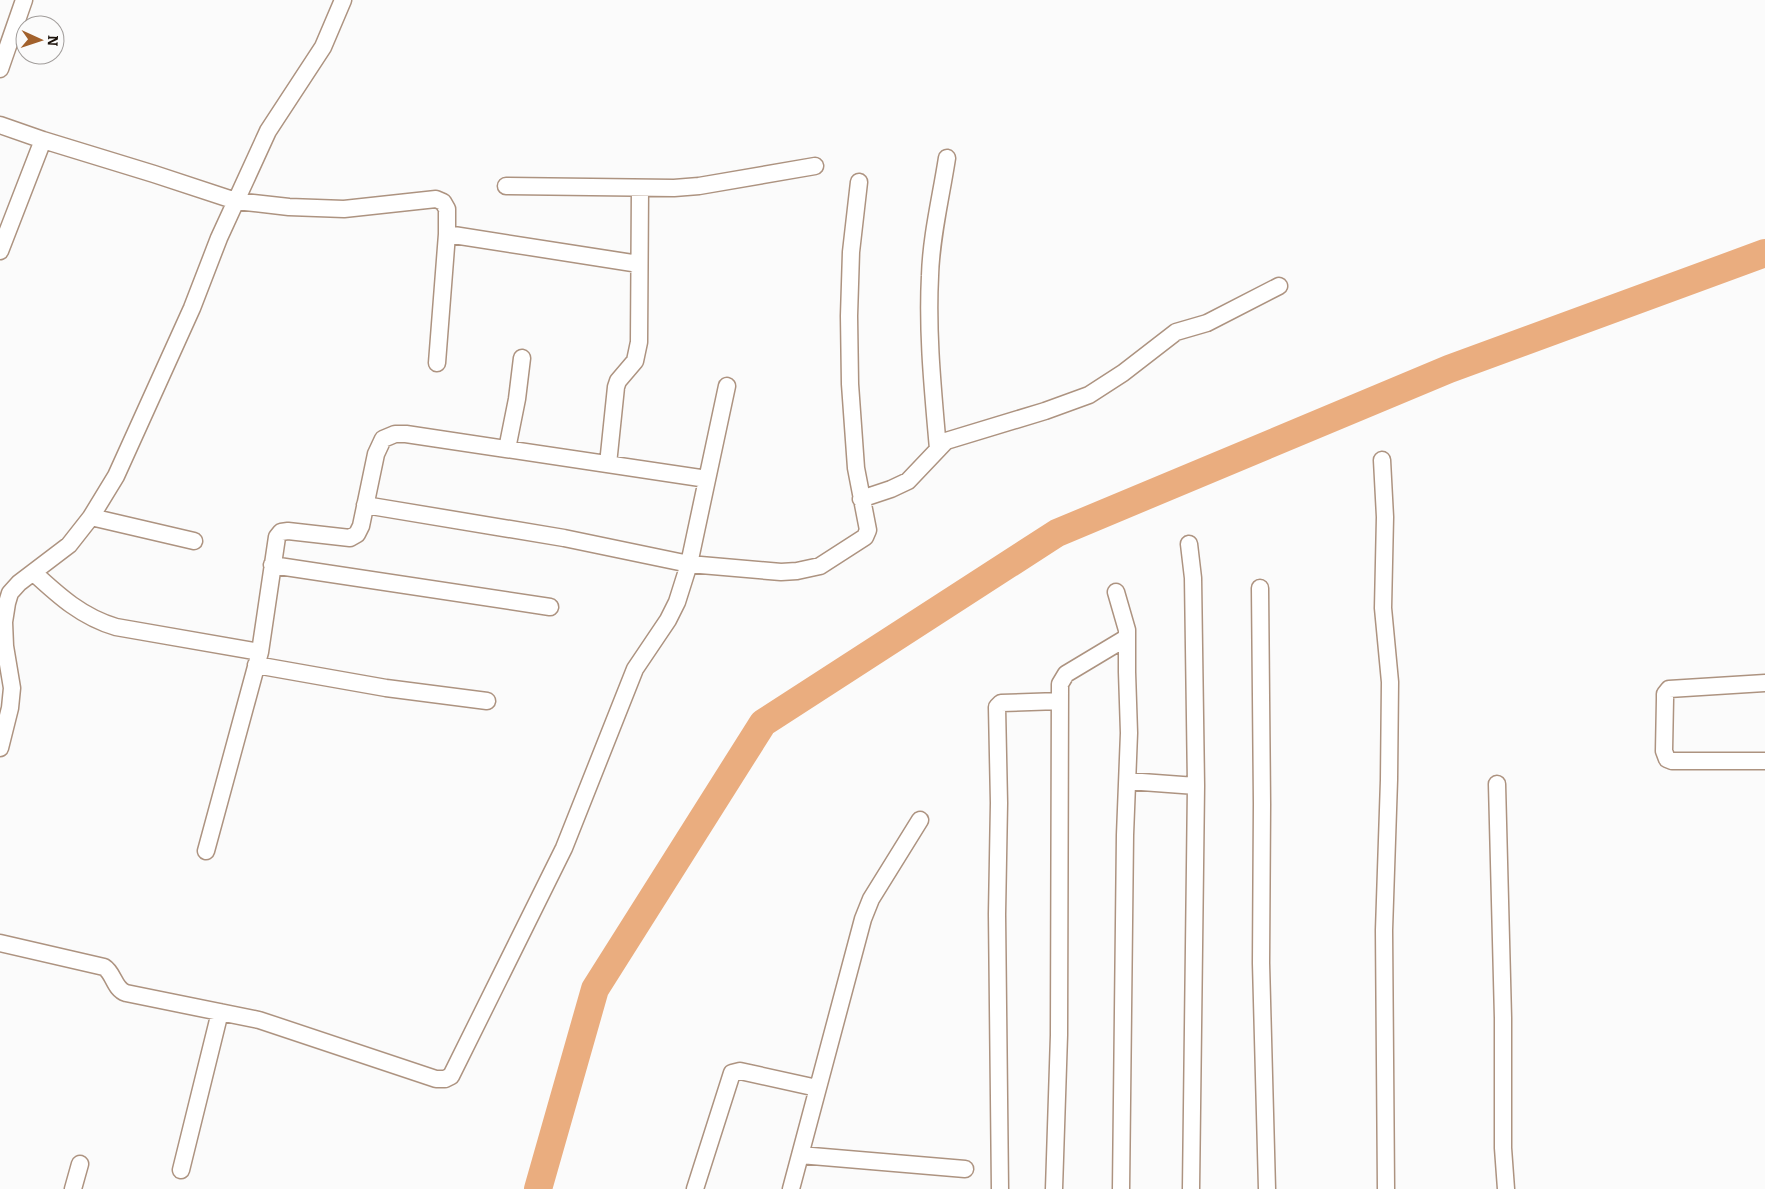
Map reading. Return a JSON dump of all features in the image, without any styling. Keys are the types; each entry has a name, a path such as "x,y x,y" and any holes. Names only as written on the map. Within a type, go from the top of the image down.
{"street":[{"path":"0,69 24,0"},
{"path":"0,748 10,708 12,688 3,654 5,646 4,622 10,593 19,583 69,545 91,517 116,476 192,308 219,238 274,121 323,47 343,0"},
{"path":"0,125 236,201 289,207 344,209 436,199 443,202 445,204 447,234 437,363"},
{"path":"0,251 43,140"},
{"path":"938,449 930,349 930,274 947,158"},
{"path":"506,186 692,187 816,166"},
{"path":"365,505 564,538 689,564 781,572 797,572 820,566 859,541 867,534 868,526 861,499 853,444 849,316 851,252 859,182"},
{"path":"608,464 616,387 618,380 630,368 638,354 640,188"},
{"path":"447,234 640,264"},
{"path":"861,499 908,481 946,441 1045,411 1088,395 1124,372 1176,332 1207,322 1279,286"},
{"path":"508,449 522,358"},
{"path":"0,943 104,966 112,973 122,992 275,1025 436,1079 445,1079 452,1076 564,848 635,669 668,620 677,602 689,564 727,386"},
{"path":"206,851 258,659 275,542 281,532 288,531 350,538 354,536 361,526 379,445 383,439 388,436 406,434 707,479"},
{"path":"1382,460 1385,517 1383,608 1390,682 1384,930 1386,1189"},
{"path":"91,517 194,541"},
{"path":"1189,544 1193,578 1196,786 1191,1189"},
{"path":"272,565 550,606"},
{"path":"34,573 68,604 99,622 116,627 386,688 487,701"},
{"path":"1260,588 1261,963 1267,1189"},
{"path":"1116,592 1126,623 1129,733 1125,835 1121,1189"},
{"path":"1054,1189 1059,1035 1060,684 1063,677 1126,638"},
{"path":"1765,683 1669,688 1664,699 1664,751 1667,759 1672,761 1765,761"},
{"path":"1000,1189 997,707 1001,703 1060,701"},
{"path":"1128,782 1196,786"},
{"path":"1496,784 1503,1018 1503,1148 1506,1189"},
{"path":"791,1189 863,919 871,899 920,820"},
{"path":"181,1170 220,1012"},
{"path":"695,1189 732,1073 740,1071 818,1088"},
{"path":"800,1155 965,1169"},
{"path":"73,1189 80,1164"}],"waterway":[{"path":"538,1189 595,989 763,723 1057,533 1449,369 1765,253"}]}
